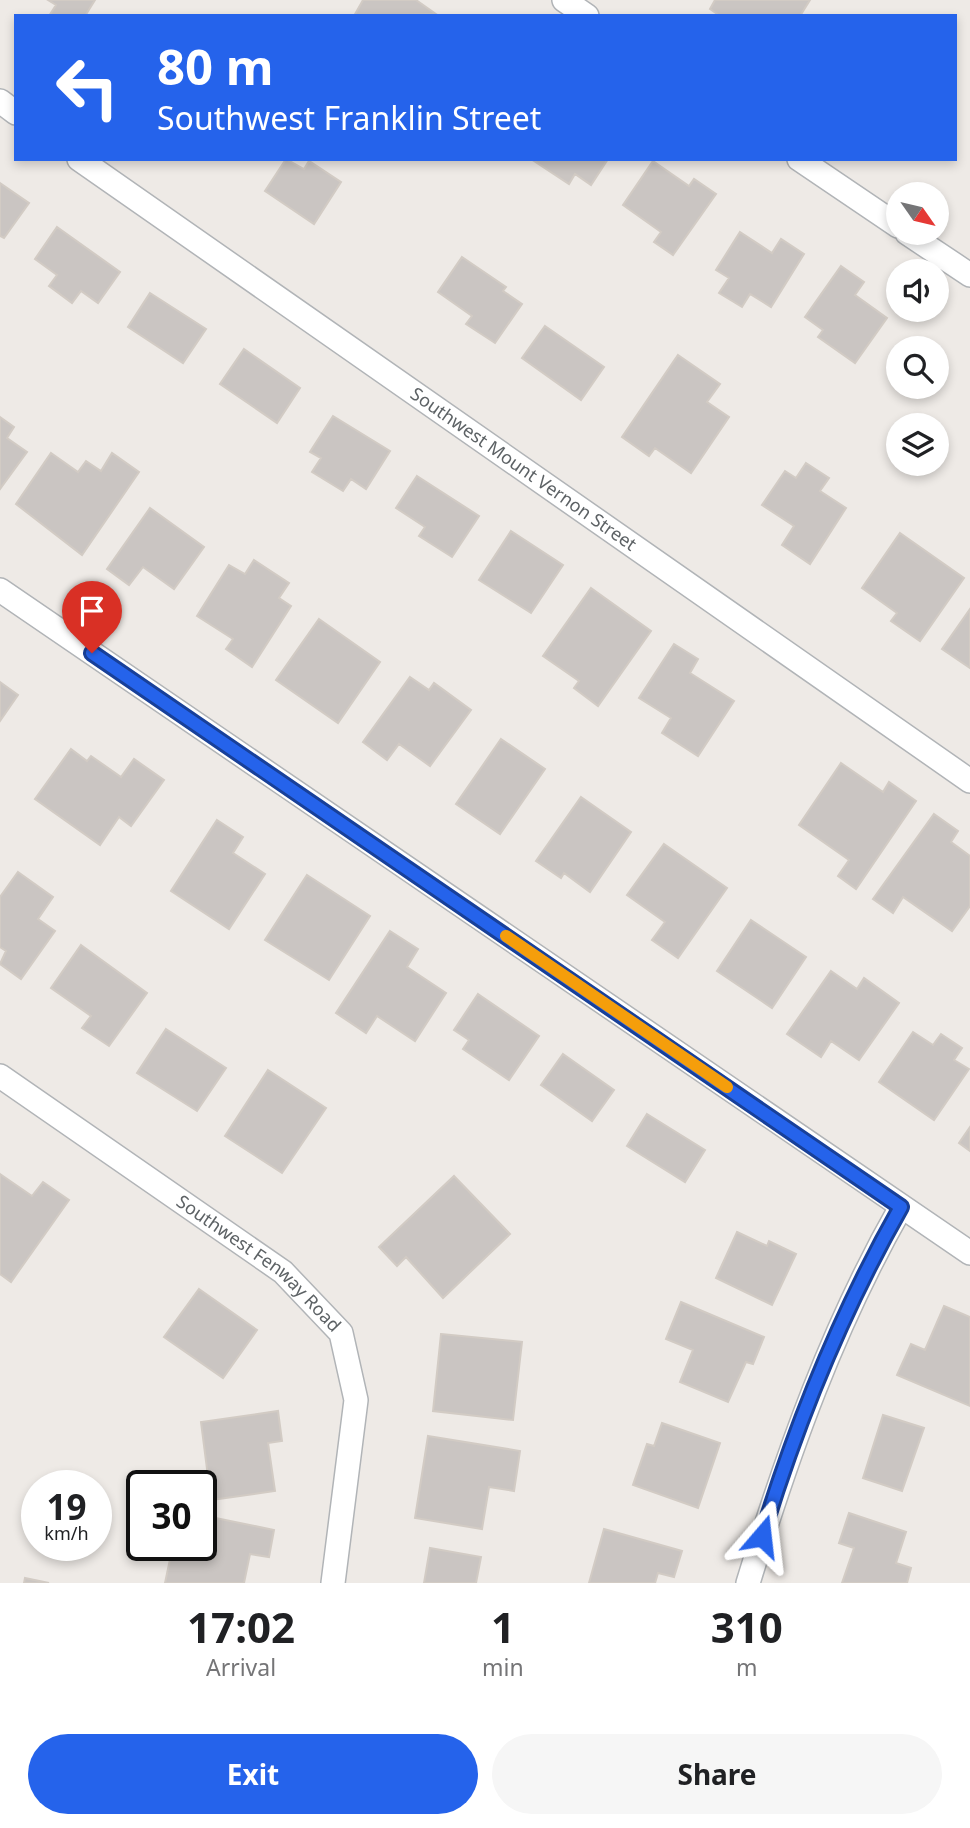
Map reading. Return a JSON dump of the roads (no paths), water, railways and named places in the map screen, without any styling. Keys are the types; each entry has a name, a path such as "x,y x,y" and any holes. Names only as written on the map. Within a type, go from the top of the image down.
{"street":[{"path":"564,0 584,14"},
{"name":"Southwest Mount Vernon Street","path":"82,161 970,781"},
{"path":"802,161 886,218"},
{"path":"925,245 970,275"},
{"path":"0,590 970,1253"},
{"name":"Southwest Fenway Road","path":"0,1076 283,1272 341,1333 356,1400 333,1583"},
{"path":"748,1583 784,1465 841,1322 901,1207"}]}
